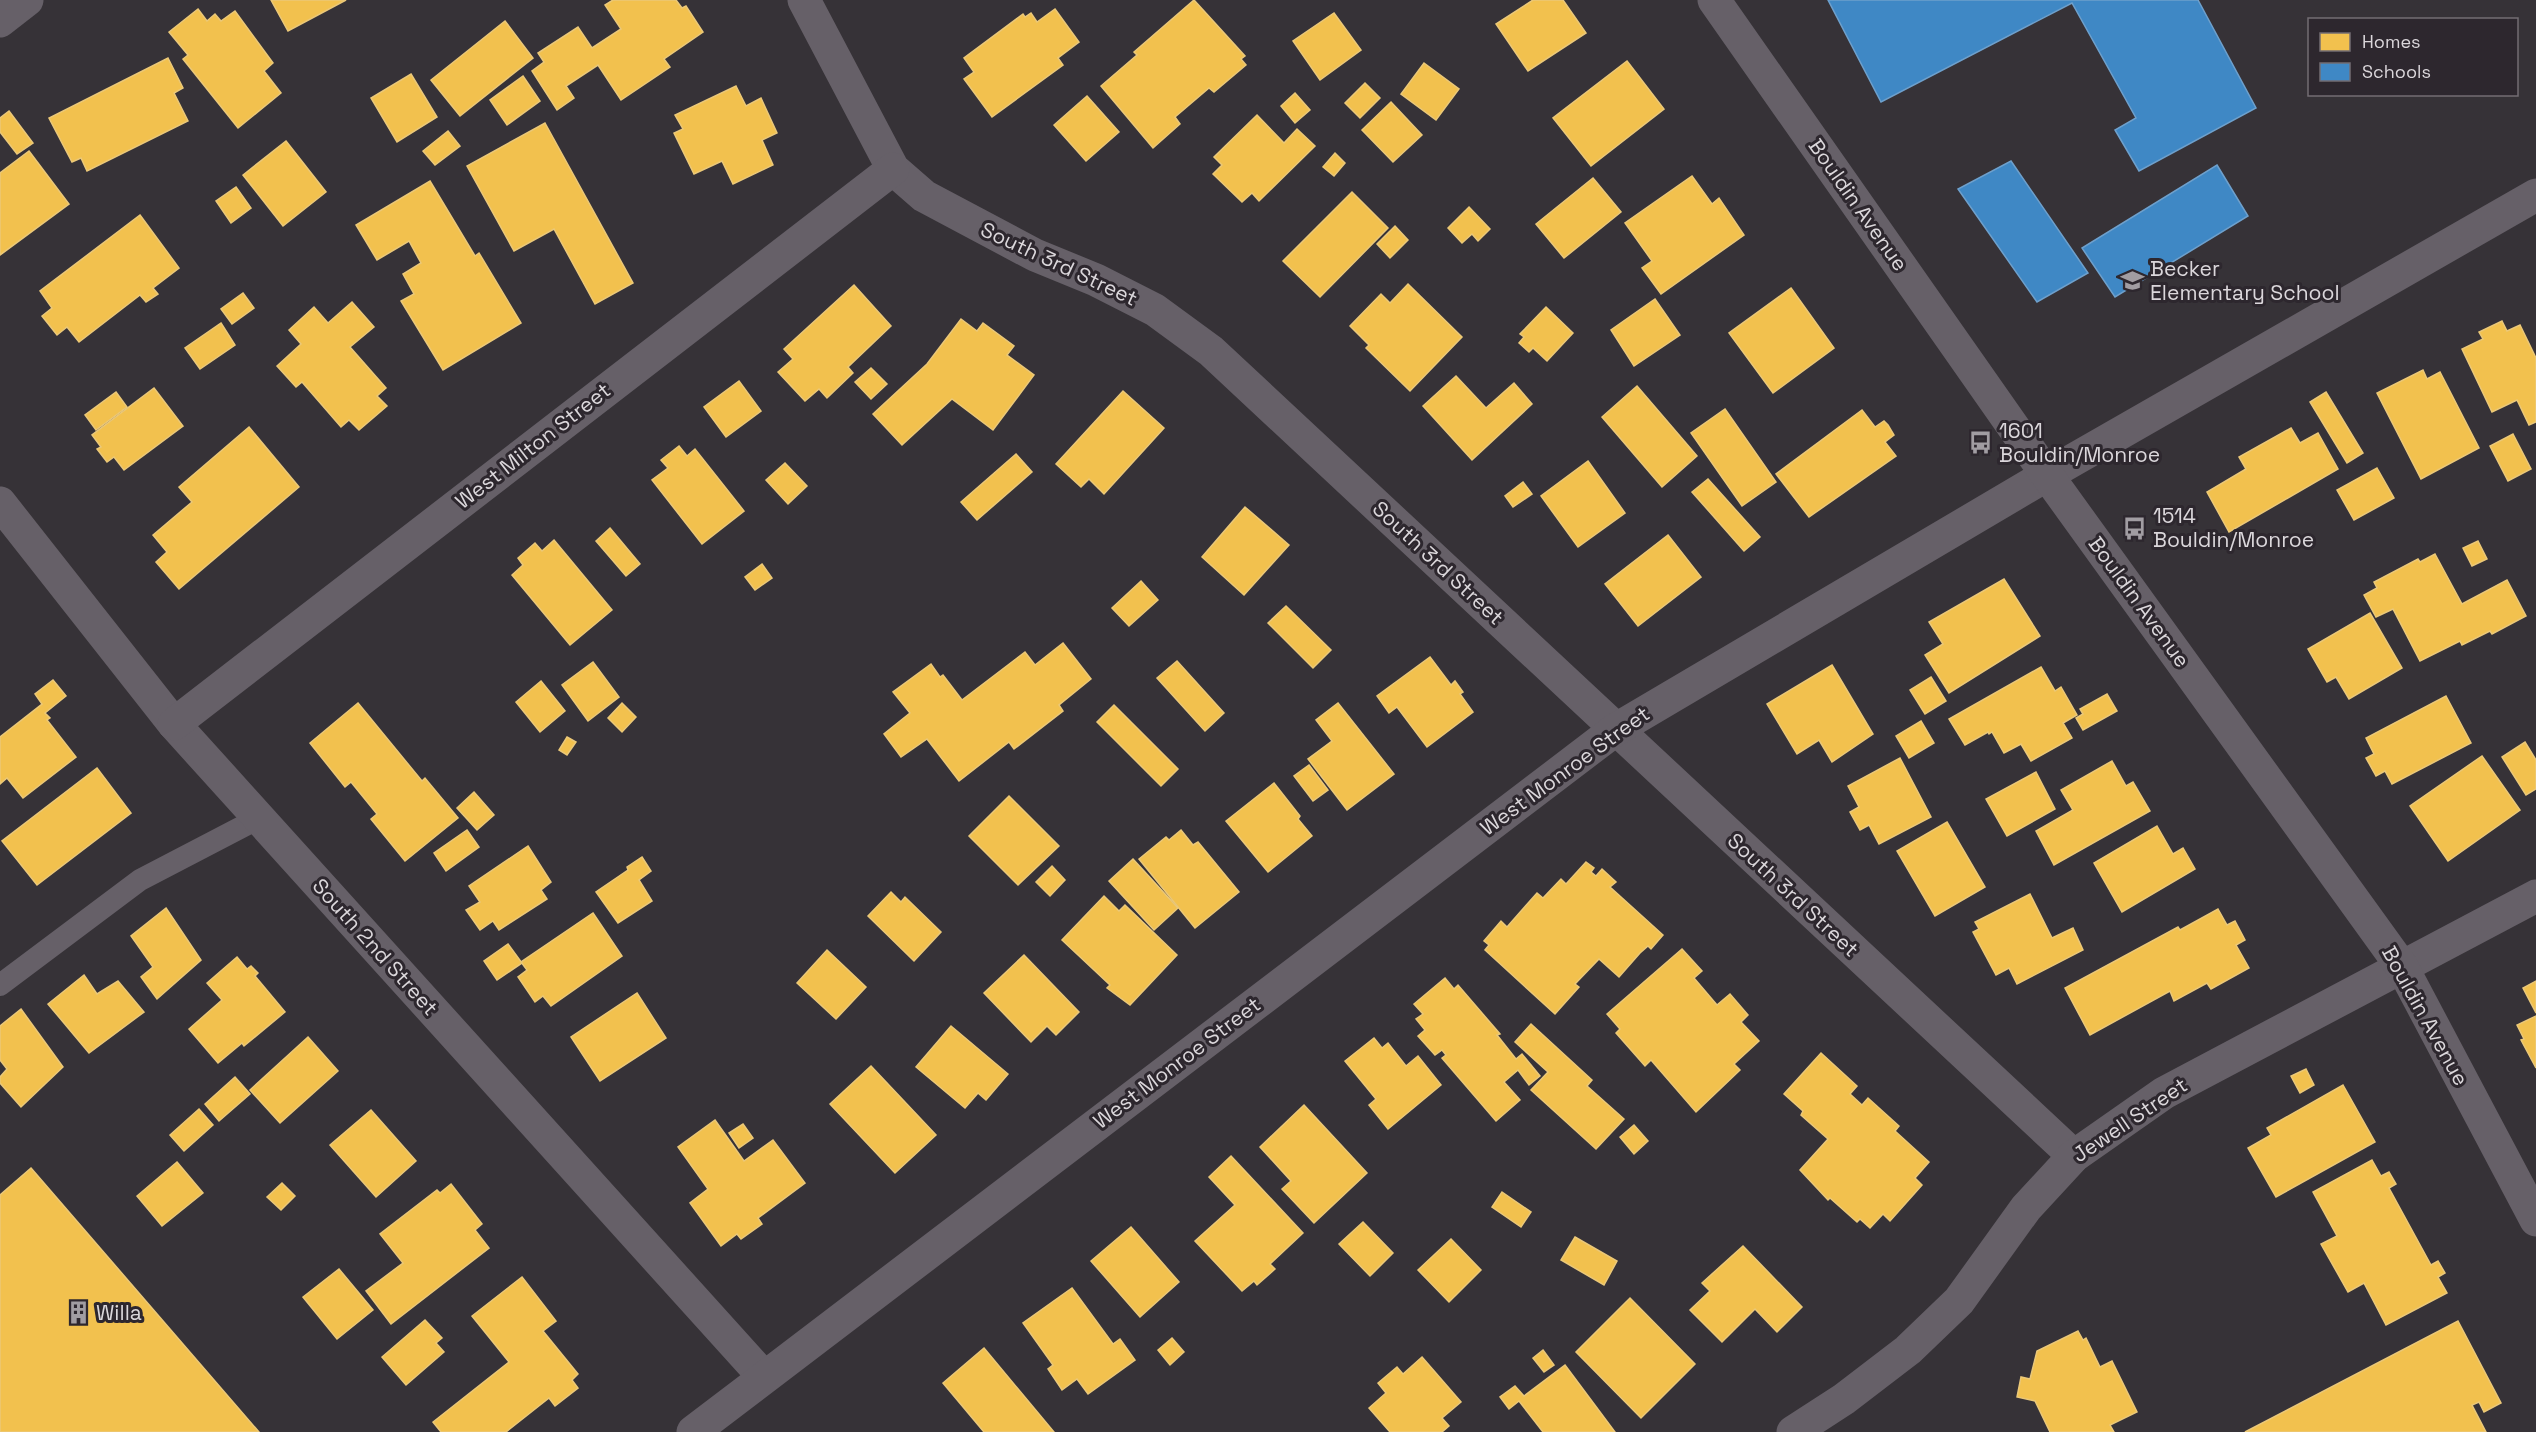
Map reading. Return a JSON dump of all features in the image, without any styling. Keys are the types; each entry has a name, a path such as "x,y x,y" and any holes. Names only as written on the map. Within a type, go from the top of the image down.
{"street":[{"path":"0,21 27,0"},
{"name":"South 3rd Street","path":"804,0 893,169 924,196 962,218 1035,255 1096,280 1155,310 1211,351 2074,1156"},
{"name":"Bouldin Avenue","path":"1714,0 2047,475 2402,967 2536,1220"},
{"name":"West Milton Street","path":"174,724 893,169"},
{"name":"West Monroe Street","path":"693,1432 1615,730 2047,475 2536,195"},
{"name":"South 2nd Street","path":"0,503 174,724 764,1377"},
{"name":"Jewell Street","path":"1793,1432 1844,1399 1917,1342 1959,1301 2026,1208 2074,1156 2164,1093 2536,896"}],"lane":[{"path":"0,985 140,880 259,818"}],"building: Homes":[{"path":"271,0 346,0 288,31"},
{"path":"613,0 676,0 682,8 686,6 703,32 664,59 670,67 621,100 598,65 566,86 574,98 557,110 532,71 544,62 538,53 578,27 592,48 621,29 605,5"},
{"path":"1194,0 1245,56 1241,59 1246,65 1214,92 1209,88 1175,117 1180,124 1153,148 1101,86 1137,55 1134,52"},
{"path":"1533,0 1563,0 1586,33 1528,71 1496,24"},
{"path":"198,9 207,21 215,14 221,21 235,11 273,63 264,71 281,93 238,128 183,59 188,55 169,32"},
{"path":"1055,9 1079,42 1058,58 1063,65 992,117 964,79 974,72 964,58 1023,14 1025,17 1031,13 1037,22"},
{"path":"1334,13 1361,50 1320,80 1293,41"},
{"path":"505,21 533,58 460,116 431,80"},
{"path":"168,58 183,88 174,93 188,121 87,171 81,158 72,162 49,118"},
{"path":"1627,61 1664,109 1591,166 1553,118"},
{"path":"1424,63 1459,89 1436,120 1401,94"},
{"path":"411,74 437,117 397,142 371,98"},
{"path":"523,76 540,101 507,125 490,100"},
{"path":"1365,83 1380,98 1360,118 1345,103"},
{"path":"736,86 746,106 761,98 777,133 762,140 773,165 733,184 722,161 694,174 674,133 683,129 675,115"},
{"path":"1295,93 1310,110 1295,123 1281,106"},
{"path":"1087,96 1119,132 1086,161 1054,125"},
{"path":"1391,102 1422,135 1393,162 1362,130"},
{"path":"9,111 33,143 17,154 0,132 0,118"},
{"path":"1257,115 1284,143 1297,129 1315,146 1259,201 1252,193 1242,202 1213,174 1222,165 1214,157"},
{"path":"545,123 633,283 595,304 554,229 514,251 467,166"},
{"path":"448,131 460,146 435,165 423,151"},
{"path":"286,141 326,192 283,226 243,175"},
{"path":"29,151 69,204 0,255 0,173"},
{"path":"1335,153 1345,163 1334,176 1323,167"},
{"path":"1692,176 1712,204 1719,198 1744,235 1661,294 1642,268 1652,261 1625,223"},
{"path":"1593,178 1621,212 1564,258 1536,224"},
{"path":"430,181 475,256 479,253 521,323 443,370 401,301 414,294 403,274 421,263 409,241 377,260 356,225"},
{"path":"236,187 251,208 231,223 216,201"},
{"path":"1352,192 1388,228 1320,297 1283,261"},
{"path":"1469,207 1490,229 1478,241 1472,234 1462,243 1448,228"},
{"path":"140,215 179,268 153,288 158,294 146,302 140,295 79,342 67,327 57,335 42,316 52,308 40,291"},
{"path":"1395,226 1408,240 1390,258 1377,244"},
{"path":"1408,284 1462,337 1410,391 1366,348 1369,345 1350,326 1381,294 1390,303"},
{"path":"854,285 891,326 848,367 853,373 827,398 819,389 805,401 778,372 793,359 784,349"},
{"path":"1791,288 1834,348 1773,393 1729,333"},
{"path":"243,293 254,308 232,324 221,309"},
{"path":"1655,299 1680,335 1634,366 1611,330"},
{"path":"352,302 374,327 350,347 386,388 377,396 387,406 359,430 349,420 341,427 302,382 296,387 277,366 301,344 289,330 314,307 328,323"},
{"path":"1546,307 1573,333 1547,361 1533,348 1529,352 1519,343 1524,337 1520,334"},
{"path":"961,319 977,331 983,323 1014,346 1007,355 1034,375 993,430 952,399 902,445 873,414 927,364"},
{"path":"2502,321 2507,331 2520,325 2536,358 2536,422 2529,425 2517,400 2492,412 2462,349 2483,339 2479,332"},
{"path":"221,323 235,345 200,369 185,348"},
{"path":"871,368 887,384 871,399 855,382"},
{"path":"2423,370 2427,379 2440,372 2479,448 2421,479 2377,393"},
{"path":"1456,376 1486,408 1514,383 1532,404 1472,460 1423,406"},
{"path":"739,381 761,411 726,437 704,407"},
{"path":"1637,386 1697,456 1662,487 1602,417"},
{"path":"154,388 183,426 124,470 114,457 107,462 97,449 101,447 92,435"},
{"path":"1123,391 1164,428 1104,494 1089,479 1081,487 1056,464"},
{"path":"116,392 127,407 96,430 85,415"},
{"path":"2326,392 2363,453 2347,463 2310,402"},
{"path":"1725,409 1776,482 1742,506 1691,433"},
{"path":"1862,410 1875,427 1884,421 1888,425 1894,435 1885,442 1896,456 1809,517 1776,474"},
{"path":"249,427 299,487 179,589 156,562 167,552 153,535 192,502 179,487"},
{"path":"2291,428 2300,443 2318,433 2338,469 2229,532 2207,492 2246,469 2239,457"},
{"path":"2513,434 2531,469 2508,481 2490,446"},
{"path":"679,446 687,456 695,449 744,511 702,544 652,480 668,468 661,460"},
{"path":"1016,454 1032,472 977,520 961,502"},
{"path":"1588,461 1625,513 1578,547 1541,496"},
{"path":"785,463 807,486 788,504 766,480"},
{"path":"2377,468 2394,498 2354,520 2337,490"},
{"path":"1708,479 1760,537 1744,551 1692,492"},
{"path":"1523,482 1532,494 1513,507 1505,496"},
{"path":"1245,507 1289,545 1244,595 1202,557"},
{"path":"610,528 640,564 626,576 596,541"},
{"path":"1668,535 1701,577 1638,626 1605,584"},
{"path":"554,540 612,610 570,645 512,575 523,565 518,558 535,543 542,551"},
{"path":"2478,541 2487,559 2472,566 2463,548"},
{"path":"2435,554 2462,604 2507,580 2526,616 2492,634 2490,631 2462,645 2460,641 2420,661 2393,609 2376,617 2364,595 2377,588 2374,582 2418,559 2420,562"},
{"path":"762,564 772,578 755,590 745,577"},
{"path":"2004,579 2040,636 1949,693 1925,655 1943,644 1929,622"},
{"path":"1141,581 1158,600 1129,626 1112,608"},
{"path":"1286,606 1331,650 1313,668 1268,623"},
{"path":"2370,613 2402,668 2349,699 2336,677 2327,682 2308,649"},
{"path":"1063,643 1091,679 1059,705 1063,711 1014,749 1009,742 959,781 927,739 901,757 884,734 910,713 893,692 931,664 940,677 943,675 962,700 1025,652 1035,665"},
{"path":"1430,657 1451,685 1455,681 1463,692 1460,694 1473,712 1427,747 1397,707 1389,713 1377,696"},
{"path":"1177,661 1224,713 1205,731 1157,678"},
{"path":"593,662 619,697 588,721 562,685"},
{"path":"1832,665 1873,734 1832,762 1819,740 1797,754 1767,704"},
{"path":"2041,667 2055,691 2061,687 2077,715 2063,723 2072,738 2031,761 2021,744 2004,753 1992,732 1965,745 1949,719"},
{"path":"1931,677 1946,701 1925,714 1910,690"},
{"path":"53,680 66,696 45,713 50,718 47,720 76,757 23,798 7,778 0,784 0,737 42,704 35,694"},
{"path":"541,681 565,711 540,732 516,702"},
{"path":"2107,694 2117,711 2083,730 2076,718 2083,714 2080,709"},
{"path":"2446,696 2471,743 2392,784 2385,771 2376,776 2366,758 2374,754 2366,738"},
{"path":"358,703 422,781 425,778 458,818 405,861 371,819 377,814 351,782 345,787 310,743"},
{"path":"622,703 636,717 622,732 608,718"},
{"path":"1338,703 1394,774 1347,810 1308,759 1332,741 1316,720"},
{"path":"1114,705 1178,769 1161,786 1097,722"},
{"path":"1921,721 1934,743 1909,758 1896,736"},
{"path":"567,737 576,742 567,755 559,750"},
{"path":"2525,742 2536,760 2536,789 2526,795 2502,757"},
{"path":"2482,756 2520,810 2448,861 2410,806"},
{"path":"1900,758 1931,817 1879,844 1869,825 1860,830 1850,812 1859,807 1848,786"},
{"path":"2112,761 2126,786 2133,782 2150,811 2054,865 2036,831 2073,810 2061,790"},
{"path":"1309,765 1328,790 1313,801 1294,776"},
{"path":"97,768 131,813 37,885 2,841"},
{"path":"2036,772 2055,809 2007,836 1986,799"},
{"path":"1274,783 1300,816 1298,819 1312,836 1268,872 1226,821"},
{"path":"474,792 494,815 477,830 457,808"},
{"path":"1009,796 1059,846 1018,885 969,836"},
{"path":"1947,822 1985,887 1935,916 1897,851"},
{"path":"2157,826 2173,854 2183,848 2195,869 2122,912 2094,863"},
{"path":"467,830 479,847 446,871 434,853"},
{"path":"1181,830 1193,845 1198,842 1239,892 1195,928 1139,859 1166,837 1169,840"},
{"path":"528,846 551,882 541,890 547,899 499,930 493,921 480,930 466,910 480,902 469,886"},
{"path":"642,857 651,871 639,880 652,901 618,923 596,892 628,870 627,867"},
{"path":"1133,859 1178,908 1154,930 1109,881"},
{"path":"1586,862 1594,868 1591,872 1596,876 1602,869 1616,882 1610,887 1663,935 1651,949 1648,946 1640,953 1619,977 1599,959 1575,984 1579,987 1555,1014 1485,950 1489,945 1484,941 1501,921 1507,927 1537,893 1543,898 1561,879 1566,884"},
{"path":"1052,866 1065,880 1050,896 1036,882"},
{"path":"891,892 901,902 905,897 941,932 914,961 868,916"},
{"path":"2030,894 2052,938 2073,928 2083,950 2017,984 2009,968 1996,975 1973,932 1979,929 1975,922"},
{"path":"1104,896 1119,911 1125,905 1177,955 1130,1005 1107,988 1110,985 1062,940"},
{"path":"166,908 201,960 157,999 141,977 153,967 131,936"},
{"path":"2218,909 2227,925 2235,921 2245,940 2236,945 2249,968 2211,989 2207,983 2174,1001 2170,991 2090,1035 2065,988 2178,927 2180,930"},
{"path":"593,913 622,956 551,1006 543,996 535,1002 518,977 527,970 521,962"},
{"path":"508,944 522,963 497,980 484,961"},
{"path":"1682,949 1702,971 1694,978 1717,1005 1730,994 1748,1015 1741,1022 1759,1041 1734,1064 1740,1070 1696,1112 1651,1060 1645,1066 1616,1033 1620,1029 1607,1014"},
{"path":"827,950 866,987 836,1019 797,983"},
{"path":"1024,955 1079,1012 1056,1035 1047,1026 1031,1042 984,993"},
{"path":"237,957 247,969 251,966 258,973 255,976 285,1012 244,1046 242,1043 218,1063 189,1029 222,1000 207,983"},
{"path":"84,975 97,994 118,981 144,1012 89,1053 48,1004"},
{"path":"1445,978 1454,989 1458,985 1500,1034 1497,1035 1516,1059 1522,1054 1540,1076 1529,1085 1518,1070 1504,1082 1520,1100 1496,1121 1442,1058 1446,1055 1442,1050 1435,1055 1418,1036 1425,1030 1416,1019 1423,1014 1414,1004"},
{"path":"2536,981 2536,1013 2523,988"},
{"path":"637,993 666,1038 600,1081 571,1037"},
{"path":"21,1009 63,1067 21,1107 0,1083 0,1077 7,1069 0,1060 0,1026"},
{"path":"2536,1016 2536,1068 2521,1040 2524,1039 2517,1025"},
{"path":"1531,1024 1592,1080 1587,1086 1624,1119 1596,1149 1531,1090 1548,1072 1515,1042"},
{"path":"951,1026 1008,1074 986,1100 978,1093 965,1108 916,1067"},
{"path":"308,1037 338,1071 280,1123 250,1090"},
{"path":"1374,1038 1382,1048 1388,1043 1406,1066 1418,1056 1441,1085 1388,1129 1369,1105 1376,1099 1345,1061"},
{"path":"1821,1053 1857,1086 1850,1094 1862,1105 1868,1098 1899,1126 1895,1131 1929,1162 1915,1178 1922,1185 1890,1221 1883,1214 1870,1228 1860,1219 1857,1222 1830,1198 1828,1200 1800,1170 1828,1139 1801,1115 1803,1111 1784,1094"},
{"path":"871,1066 936,1135 895,1173 830,1104"},
{"path":"2306,1069 2314,1085 2300,1093 2291,1076"},
{"path":"235,1077 250,1094 219,1121 205,1104"},
{"path":"2343,1085 2375,1142 2276,1197 2248,1148 2271,1135 2267,1128"},
{"path":"1304,1105 1367,1173 1314,1223 1282,1189 1291,1181 1260,1147"},
{"path":"199,1109 213,1125 184,1151 170,1135"},
{"path":"371,1110 416,1161 376,1197 330,1145"},
{"path":"715,1120 744,1161 773,1140 805,1183 758,1218 762,1224 741,1239 737,1234 721,1246 690,1203 708,1189 678,1147"},
{"path":"743,1124 753,1138 739,1148 729,1133"},
{"path":"1634,1125 1648,1141 1634,1154 1620,1137"},
{"path":"1231,1156 1303,1233 1270,1264 1275,1269 1257,1285 1254,1281 1242,1291 1195,1241 1235,1205 1209,1177"},
{"path":"2372,1160 2381,1176 2389,1172 2396,1184 2389,1188 2431,1265 2438,1261 2445,1273 2438,1277 2447,1293 2386,1325 2364,1283 2348,1292 2321,1244 2337,1236 2313,1192"},
{"path":"177,1162 203,1193 162,1226 137,1196"},
{"name":"Willa","path":"31,1168 259,1432 0,1432 0,1195"},
{"path":"282,1183 295,1196 281,1210 267,1197"},
{"path":"451,1184 482,1224 475,1230 489,1248 391,1324 366,1291 403,1263 380,1234 437,1190 440,1193"},
{"path":"1502,1192 1531,1212 1521,1227 1492,1207"},
{"path":"1363,1222 1393,1253 1370,1276 1339,1244"},
{"path":"1131,1227 1179,1282 1140,1317 1091,1261"},
{"path":"1575,1237 1617,1261 1604,1285 1561,1260"},
{"path":"1451,1239 1481,1270 1449,1302 1418,1270"},
{"path":"1743,1246 1802,1307 1777,1332 1755,1309 1722,1342 1690,1310 1710,1291 1702,1283"},
{"path":"339,1269 373,1310 337,1339 303,1297"},
{"path":"522,1277 556,1321 543,1331 578,1374 572,1380 578,1388 555,1406 549,1398 506,1432 441,1432 433,1422 509,1362 472,1316"},
{"path":"1072,1288 1113,1344 1120,1339 1135,1360 1088,1394 1077,1379 1062,1390 1048,1369 1053,1365 1023,1323"},
{"path":"1630,1298 1695,1364 1641,1418 1576,1352"},
{"path":"425,1320 442,1338 436,1343 444,1352 406,1385 382,1357"},
{"path":"2458,1321 2501,1403 2484,1412 2479,1402 2472,1405 2486,1432 2245,1432"},
{"path":"2078,1331 2083,1340 2086,1338 2100,1367 2112,1361 2137,1412 2110,1425 2114,1432 2050,1432 2035,1401 2017,1397 2021,1377 2030,1379 2037,1351"},
{"path":"1172,1338 1184,1352 1170,1365 1158,1350"},
{"path":"984,1348 1054,1432 984,1432 943,1383"},
{"path":"1543,1350 1554,1365 1544,1372 1533,1358"},
{"path":"1422,1357 1461,1402 1442,1418 1449,1426 1442,1432 1390,1432 1369,1408 1386,1393 1378,1383 1397,1367 1403,1374"},
{"path":"1565,1365 1615,1432 1543,1432 1519,1401 1509,1409 1500,1397 1515,1386 1524,1396"}],"building: Schools":[{"path":"1828,0 2198,0 2256,108 2139,171 2115,130 2136,118 2072,3 1881,102"},
{"path":"2011,161 2088,273 2037,302 1958,189"},
{"path":"2217,165 2248,216 2115,297 2082,248"}],"place":[{"name":"Becker Elementary School","path":"2132,281"},
{"name":"1601 Bouldin/Monroe","path":"1981,443"},
{"name":"1514 Bouldin/Monroe","path":"2135,528"},
{"name":"Willa","path":"78,1313"}]}
